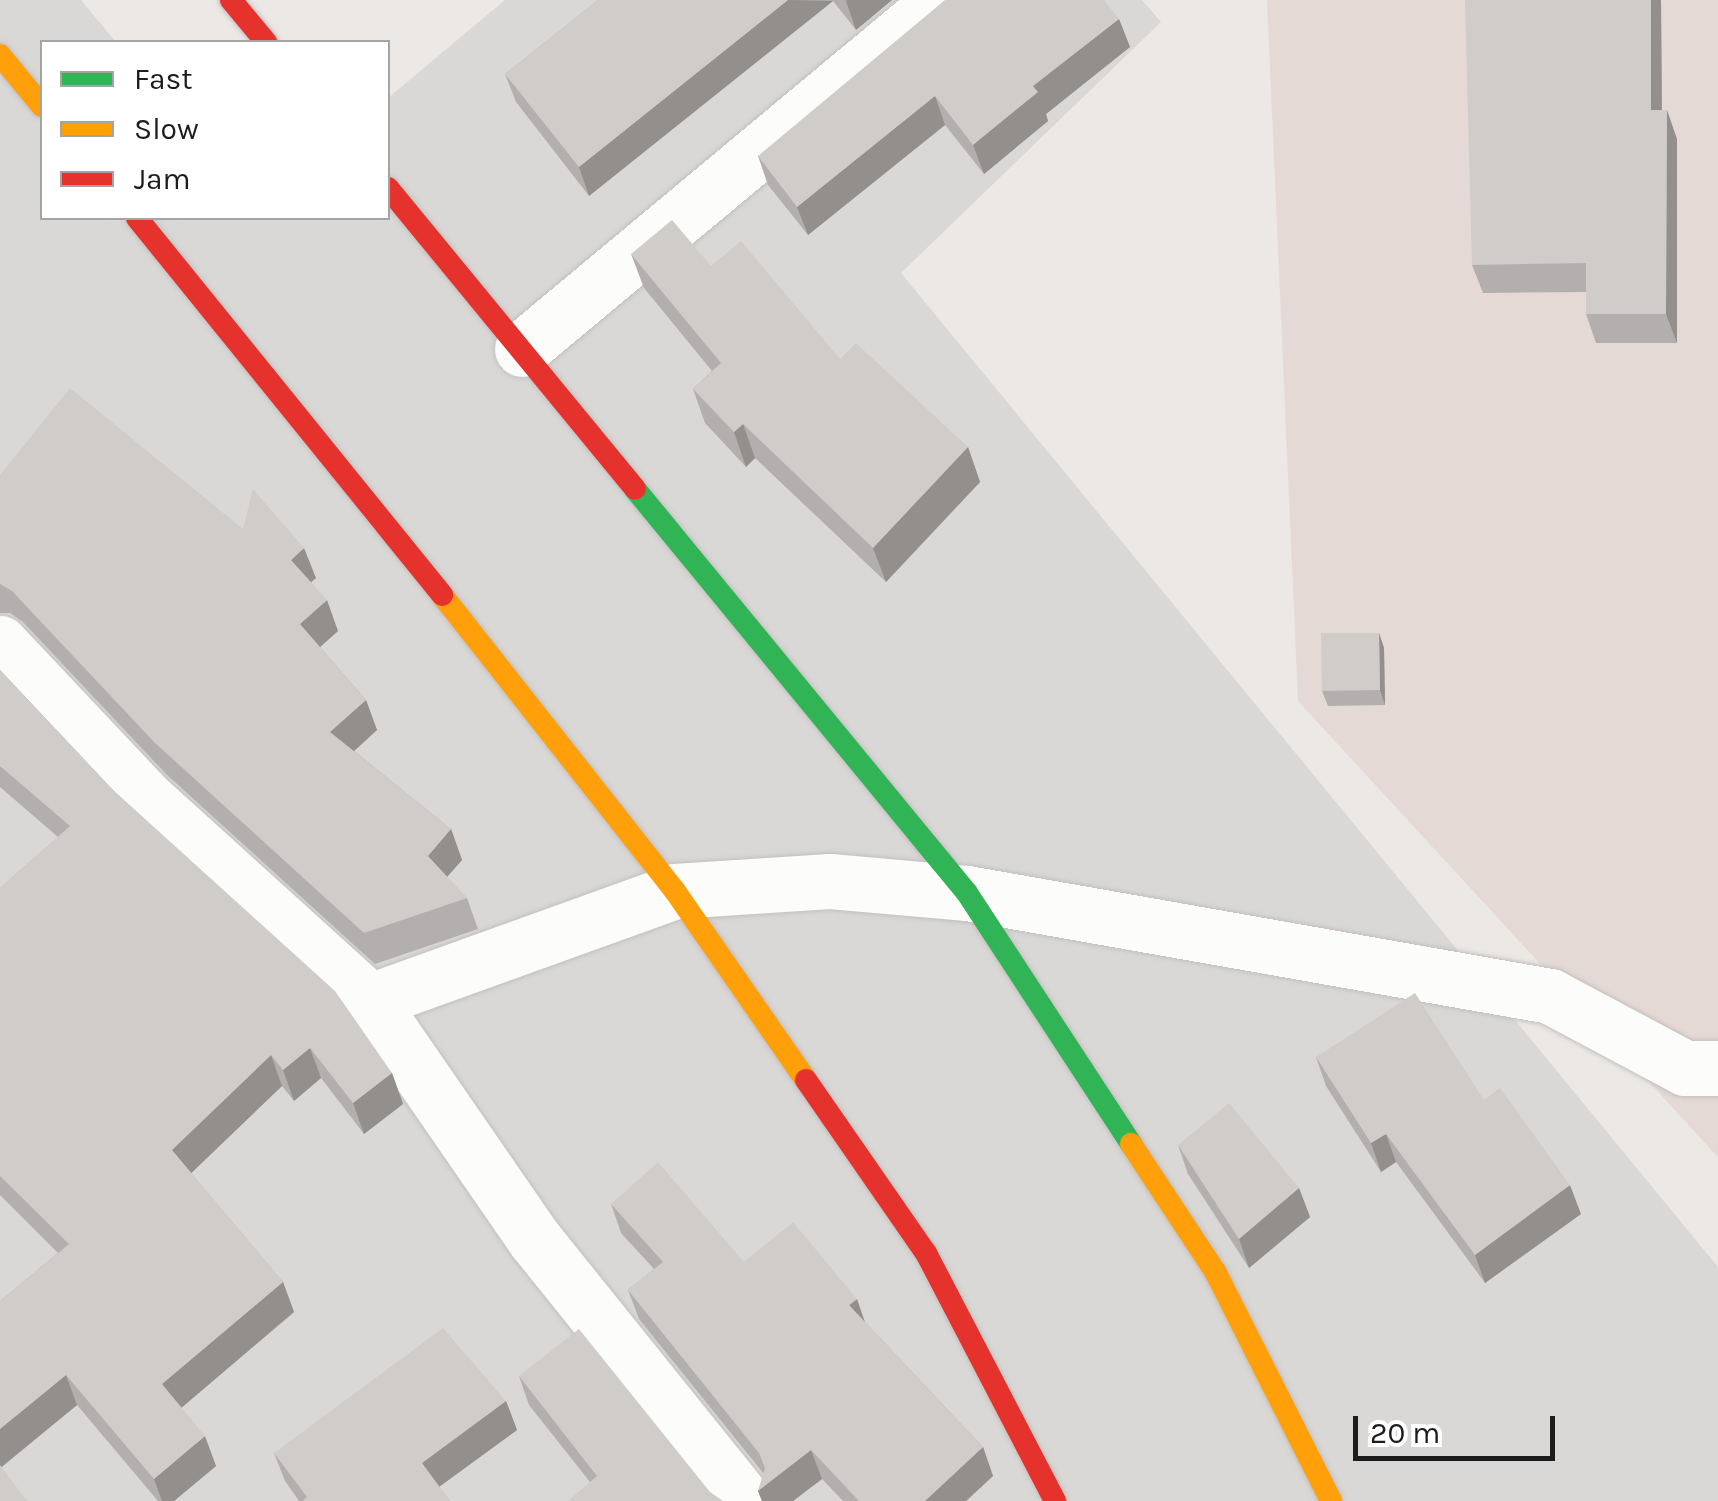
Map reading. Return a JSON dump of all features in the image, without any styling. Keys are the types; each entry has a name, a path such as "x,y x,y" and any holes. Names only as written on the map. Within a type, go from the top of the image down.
{"street":[{"path":"231,0 264,40"},
{"path":"522,350 941,0"},
{"path":"0,55 40,104"},
{"path":"390,190 967,893 1216,1273 1331,1501"},
{"path":"139,220 356,485 675,891 926,1252 1055,1501"},
{"path":"0,643 144,796 370,1001 534,1240 745,1501"},
{"path":"370,1001 675,891 830,881 967,893 1550,996 1685,1068 1718,1068"}],"shaded area":[{"path":"0,0 81,0 114,40 40,40 40,220 390,220 390,96 505,0 1142,0 1161,22 901,273 1718,1267 1718,1501 0,1501"},
{"path":"1267,0 1718,0 1718,1157 1298,701"}],"building":[{"path":"598,0 788,0 579,167 505,74"},
{"path":"945,0 1104,0 1119,19 1033,86 1038,92 973,145 935,96 797,207 758,156"},
{"path":"1465,0 1651,0 1651,110 1667,110 1666,314 1586,314 1586,263 1472,265"},
{"path":"672,220 711,266 741,241 840,359 856,343 968,447 873,548 743,424 734,432 693,389 721,363 631,254"},
{"path":"70,388 243,529 253,489 304,548 291,560 327,600 300,624 366,700 330,732 451,829 428,856 467,898 364,933 155,743 12,591 0,584 0,475"},
{"path":"1321,633 1379,633 1380,690 1322,691"},
{"path":"0,670 112,789 335,991 392,1073 353,1103 310,1048 283,1070 271,1055 172,1150 283,1282 162,1384 205,1436 154,1479 66,1375 0,1429 0,1301 69,1244 0,1176 0,888 70,826 0,766"},
{"path":"1415,993 1484,1100 1500,1088 1570,1185 1475,1255 1386,1134 1371,1143 1316,1057"},
{"path":"1229,1103 1299,1188 1239,1239 1178,1145"},
{"path":"658,1162 744,1262 793,1222 857,1299 849,1305 983,1447 925,1501 859,1501 811,1450 758,1491 765,1468 759,1453 628,1290 663,1262 611,1204"},
{"path":"443,1328 506,1401 422,1463 450,1501 303,1501 307,1497 274,1453"},
{"path":"579,1329 710,1492 723,1501 568,1501 597,1476 519,1376"},
{"path":"0,1465 27,1501 0,1501"}],"traffic: fast":[{"path":"635,489 967,893 1131,1144"}],"traffic: slow":[{"path":"0,55 40,104"},
{"path":"442,595 675,891 806,1080"},
{"path":"1131,1144 1216,1273 1331,1501"}],"traffic: jam":[{"path":"231,0 264,40"},
{"path":"390,190 635,489"},
{"path":"139,220 442,595"},
{"path":"806,1080 926,1253 1055,1501"}]}
